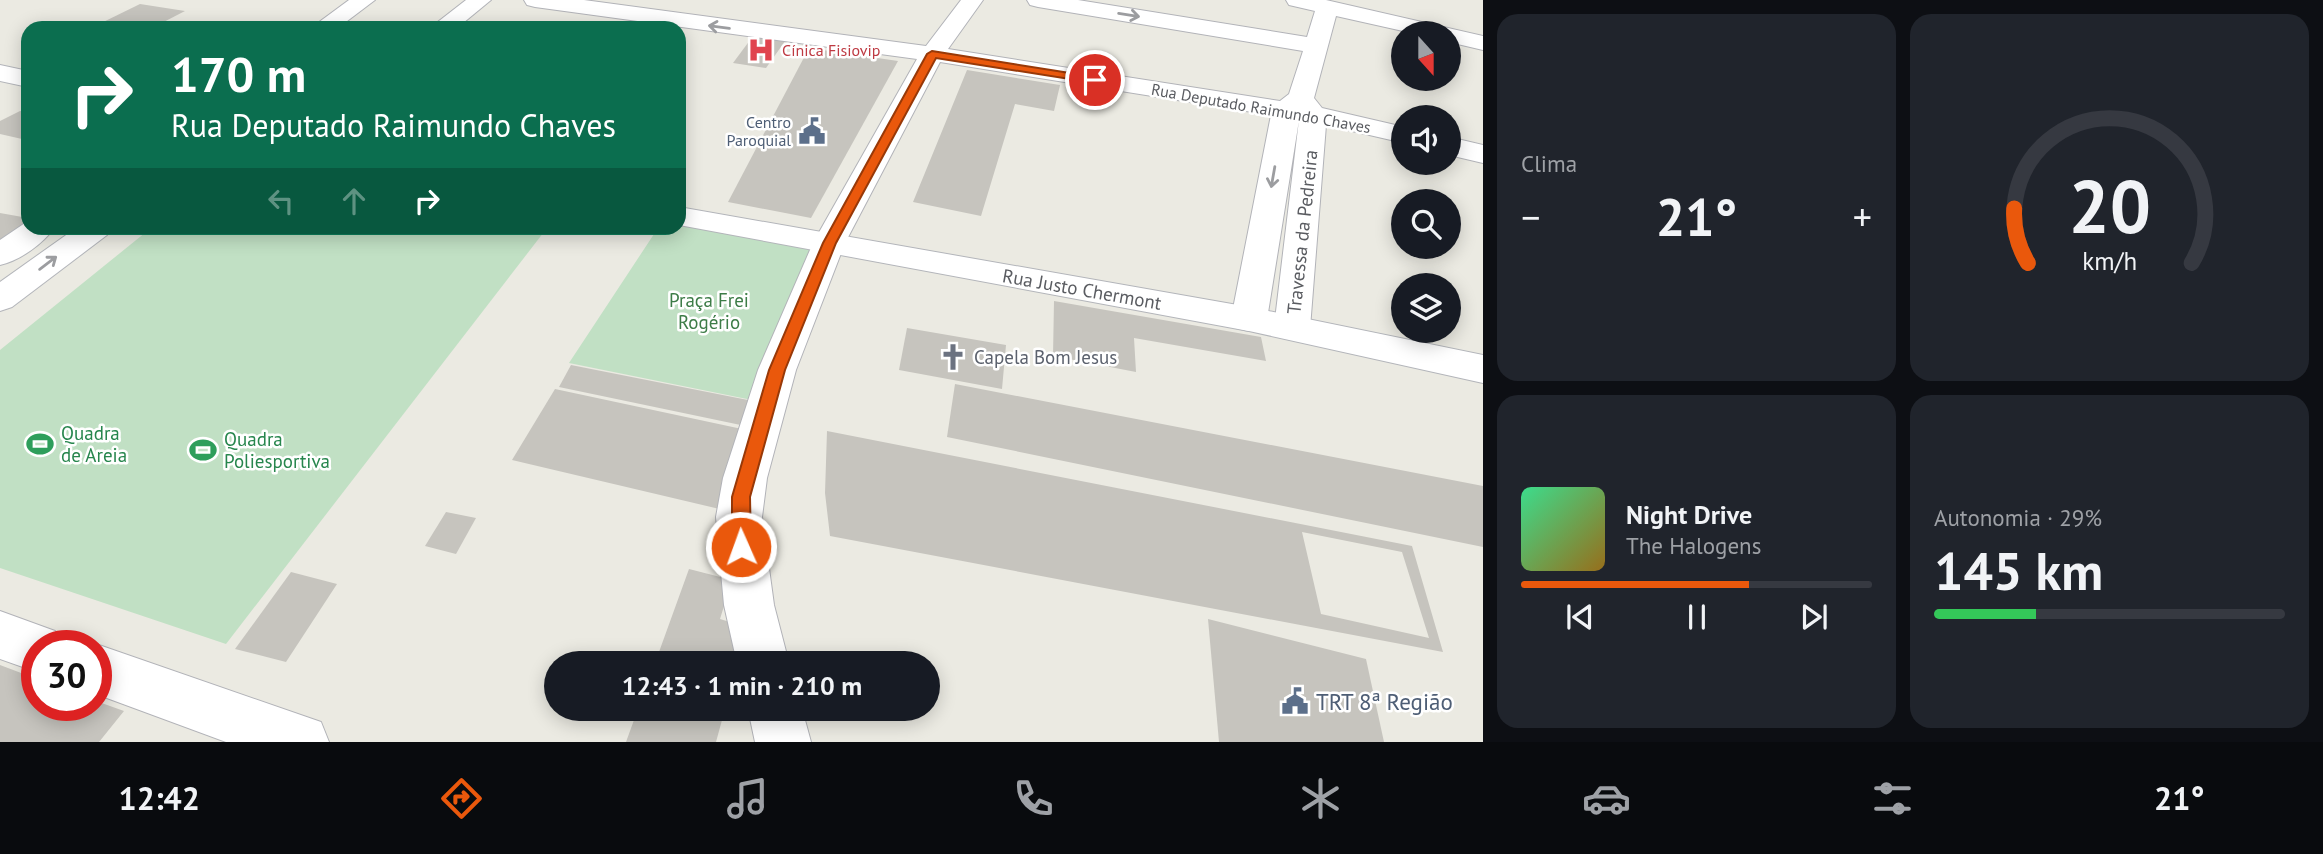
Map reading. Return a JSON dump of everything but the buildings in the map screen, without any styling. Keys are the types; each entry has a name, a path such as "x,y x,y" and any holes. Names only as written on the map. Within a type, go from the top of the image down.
{"street":[{"path":"333,21 363,0"},
{"path":"452,21 480,0"},
{"name":"Rua Deputado Raimundo Chaves","path":"535,0 1300,107 1391,132"},
{"path":"760,651 746,582 740,530 741,497 777,370 829,243 932,54 972,0"},
{"path":"1038,0 1316,46"},
{"path":"1297,0 1391,22"},
{"name":"Travessa da Pedreira","path":"1249,319 1300,107 1327,8"},
{"path":"1461,38 1483,43"},
{"path":"0,73 21,78"},
{"path":"0,92 21,96"},
{"name":"Travessa da Pedreira","path":"1292,328 1300,107"},
{"path":"1461,149 1483,154"},
{"name":"Rua Justo Chermont","path":"686,217 1249,319 1483,369"},
{"path":"0,255 28,235"},
{"path":"0,299 87,235"},
{"path":"0,635 21,642"},
{"path":"112,676 301,742"},
{"path":"778,721 783,742"}],"green space":[{"name":"Praça Frei Rogério","path":"686,225 821,252 757,401 569,363 653,235 686,235"},
{"path":"142,235 542,235 226,644 0,568 0,350"}],"place":[{"name":"Cínica Fisiovip","path":"761,50"},
{"name":"Centro Paroquial","path":"812,131"},
{"name":"Capela Bom Jesus","path":"953,357"},
{"name":"Quadra de Areia","path":"40,444"},
{"name":"Quadra Poliesportiva","path":"203,450"},
{"name":"TRT 8ª Região","path":"1295,701"}],"route":[{"path":"741,547 741,497 777,370 829,243 932,54 1095,80"}]}
